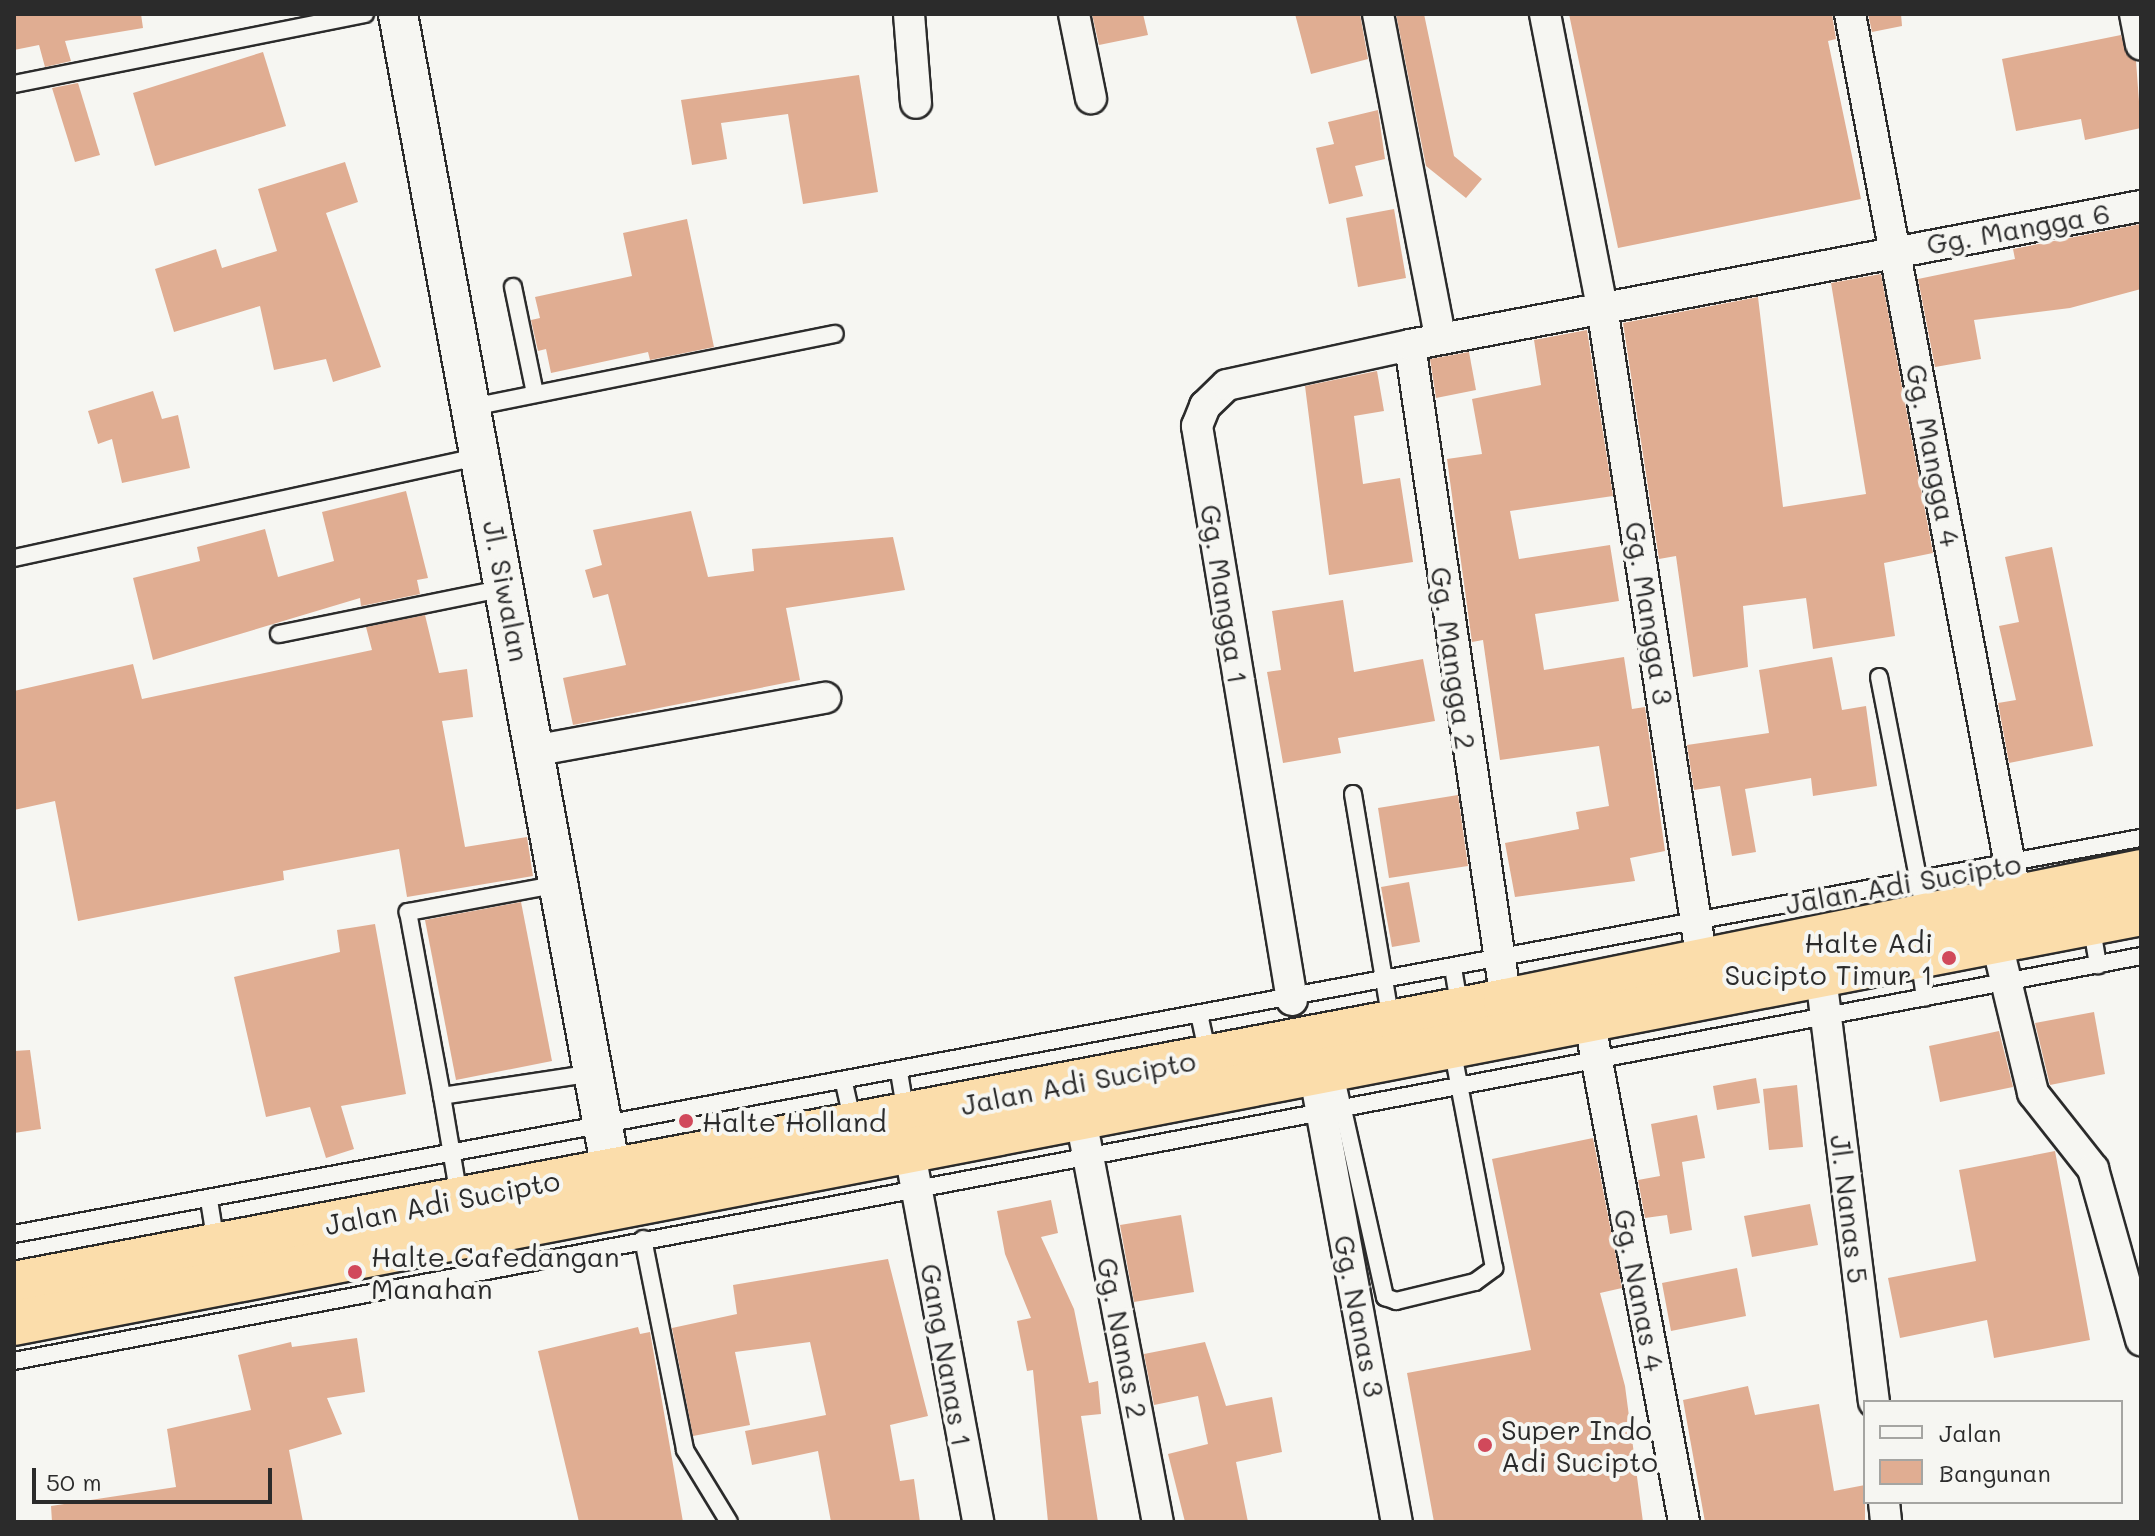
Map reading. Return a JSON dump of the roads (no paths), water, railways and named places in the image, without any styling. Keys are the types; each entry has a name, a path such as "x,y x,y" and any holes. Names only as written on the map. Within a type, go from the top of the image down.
{"highway":[{"name":"Jalan Adi Sucipto","path":"2085,906 2141,872"},
{"name":"Jalan Adi Sucipto","path":"911,1150 1209,1057 1311,1055 1387,1001 1456,1027 1506,1001 1700,940 1920,917 2002,916 2085,906 2141,913"},
{"name":"Jalan Adi Sucipto","path":"14,1323 911,1150 1084,1134 1311,1055 1456,1027 1592,1038 1823,997 1920,917"},
{"name":"Jalan Adi Sucipto","path":"14,1284 611,1170 848,1103 911,1150"}],"street":[{"name":"Jl. Siwalan","path":"398,14 538,750 611,1170"},
{"path":"909,14 916,103"},
{"path":"1074,14 1091,98"},
{"path":"1378,14 1440,335 1410,345"},
{"name":"Gg. Mangga 3","path":"1545,14 1602,307 1700,940"},
{"name":"Gg. Mangga 4","path":"1850,14 1896,250 2033,1093 2084,1152 2111,1213 2141,1340"},
{"path":"2135,14 2141,44"},
{"name":"Gg. Mangga 6","path":"1440,335 2141,206"},
{"name":"Gg. Mangga 2","path":"1410,345 1506,1001"},
{"name":"Gg. Mangga 1","path":"1311,1055 1197,426 1205,406 1227,385 1410,345"},
{"path":"538,750 825,698"},
{"name":"Jl. Nanas 5","path":"1823,997 1874,1400"},
{"name":"Gg. Nanas 4","path":"1592,1038 1684,1522"},
{"name":"Gg. Nanas 3","path":"1311,1055 1397,1522"},
{"name":"Gg. Nanas 2","path":"1084,1134 1158,1522"},
{"name":"Gang Nanas 1","path":"911,1150 978,1522"}],"lane":[{"path":"14,84 365,14"},
{"path":"513,287 535,393"},
{"path":"472,407 835,334"},
{"path":"14,558 482,455"},
{"path":"279,634 507,588"},
{"path":"1879,677 1920,917 1925,998"},
{"path":"1353,794 1387,1001"},
{"name":"Jalan Adi Sucipto","path":"1920,917 2002,916 2085,906 2141,838"},
{"path":"459,1199 408,912 561,884"},
{"name":"Jalan Adi Sucipto","path":"2085,906 2141,956"},
{"name":"Jalan Adi Sucipto","path":"1823,997 1925,998 2002,916"},
{"name":"Jalan Adi Sucipto","path":"1456,1027 1499,959 1700,940"},
{"path":"1199,1014 1209,1057"},
{"name":"Jalan Adi Sucipto","path":"14,1234 604,1126 848,1103 899,1072 1199,1014 1311,1055"},
{"path":"1311,1055 1385,1297 1396,1301 1475,1282 1494,1268 1456,1027"},
{"path":"899,1072 911,1150"},
{"path":"442,1096 594,1073"},
{"name":"Jalan Adi Sucipto","path":"14,1361 643,1239 911,1150"},
{"path":"209,1200 216,1244"},
{"path":"643,1239 685,1450 729,1522"}],"place":[{"name":"Halte Adi Sucipto Timur 1","path":"1949,958"},
{"name":"Halte Holland","path":"686,1121"},
{"name":"Halte Cafedangan Manahan","path":"355,1272"},
{"name":"Super Indo Adi Sucipto","path":"1485,1445"}]}
